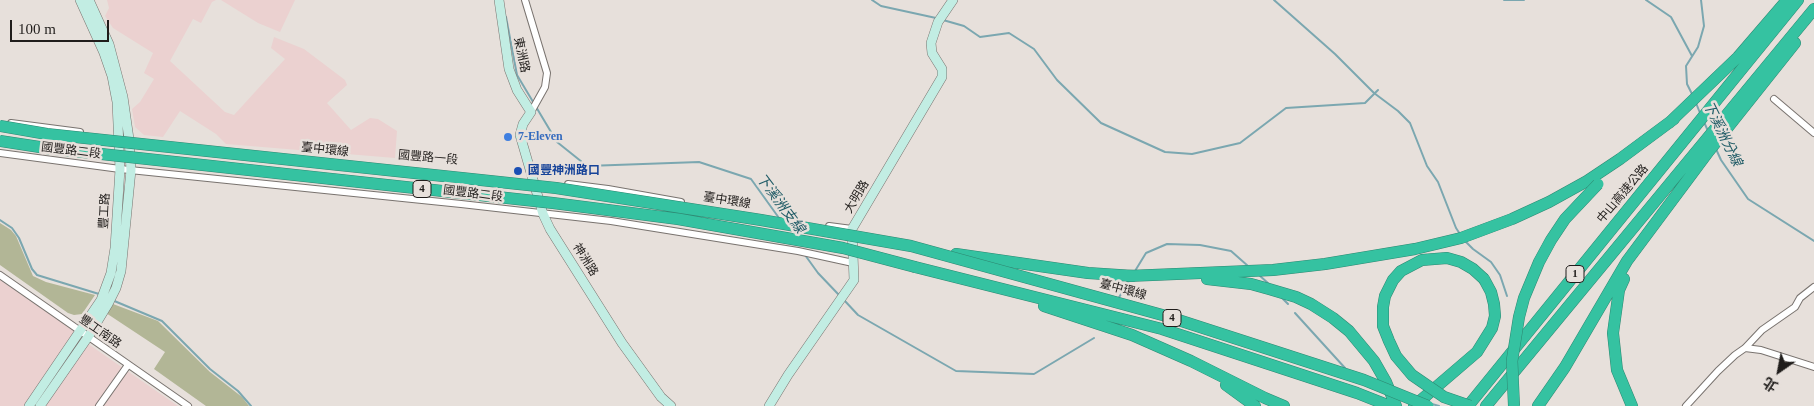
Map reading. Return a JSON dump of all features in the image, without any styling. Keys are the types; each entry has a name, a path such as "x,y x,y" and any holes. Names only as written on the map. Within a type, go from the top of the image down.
{"highway":[{"path":"1128,276 1273,270 1325,264 1415,249 1461,238 1512,219 1593,183 1624,159 1674,119 1703,92 1738,57 1786,0"},
{"name":"中山高速公路","path":"1469,406 1798,0"},
{"name":"1","path":"1486,406 1704,150 1814,9"},
{"path":"1723,126 1814,20"},
{"name":"臺中環線","path":"0,126 56,135 556,188 911,246 1166,316 1364,380 1428,406"},
{"name":"臺中環線","path":"0,141 46,148 534,201 678,219 842,248 1162,329 1390,406"},
{"path":"1538,406 1565,367 1627,261 1704,150"},
{"path":"1514,406 1512,361 1524,298 1539,262 1551,240 1593,183"},
{"path":"1632,406 1617,370 1612,333 1619,290 1646,235"},
{"path":"911,246 1088,274 1217,280 1251,284 1296,297 1333,318 1360,343 1378,366 1396,406"},
{"path":"1414,406 1477,352 1492,328 1495,316 1491,292 1484,279 1474,269 1461,262 1447,258 1422,260 1401,271 1393,280 1385,296 1383,326 1396,356 1412,375 1444,397 1469,406"},
{"path":"915,266 1132,335 1284,406"},
{"path":"1132,335 1220,380 1255,406"}],"street":[{"name":"豐工路","path":"29,406 80,332 106,299 116,248 120,169 117,102 112,76 80,0"},
{"name":"豐工路","path":"40,406 88,337 121,271 131,170 130,139 124,98 109,44 90,0"},
{"name":"東洲路","path":"499,0 509,69 517,90 531,112"},
{"path":"525,0 547,74 546,87 531,112"},
{"name":"大明路","path":"769,406 788,375 854,280 852,229 942,77 942,70 932,53 931,43 938,22 953,0"},
{"path":"1774,99 1814,133"},
{"name":"神洲路","path":"531,112 523,124 520,134 543,214 550,229 622,343 671,406"},
{"name":"國豐路一段","path":"0,121 119,138 276,156 534,180 608,189 801,223 852,229"},
{"name":"國豐路二段","path":"0,153 120,169 611,221 798,251 853,263"},
{"name":"豐工南路","path":"0,275 188,406"},
{"path":"1686,406 1718,370 1745,348 1762,330 1796,307 1800,298 1814,287"},
{"path":"1745,348 1761,350 1814,367"},
{"path":"99,406 128,365"}],"shaded area":[{"path":"107,0 216,0 212,2 201,23 193,19 170,61 225,112 234,115 285,59 271,48 274,37 304,49 345,80 347,85 327,103 351,130 370,118 378,119 397,131 395,158 226,144 216,134 180,111 163,137 144,135 135,127 132,109 140,102 154,79 144,73 153,53 113,28 105,16 109,8"},
{"path":"221,0 295,0 280,32 258,23"},
{"path":"0,280 71,329 84,341 178,406 0,406"}],"green space":[{"path":"0,223 11,230 16,236 33,276 46,282 95,295 82,314 74,315 68,313 0,265"},
{"path":"113,304 158,321 210,372 242,397 249,406 206,406 154,369 165,352 106,313"}],"waterway":[{"path":"872,0 881,6 936,18"},
{"path":"1274,0 1335,54 1374,93 1398,111 1410,123 1427,166 1438,182 1460,234"},
{"path":"1504,0 1524,0"},
{"path":"1646,0 1671,17 1692,56"},
{"name":"下溪洲分線","path":"1692,94 1687,84 1686,66 1698,47 1704,26 1701,0"},
{"name":"下溪洲支線","path":"506,17 517,75 557,142 587,166 699,162 751,179 779,218"},
{"path":"943,20 964,26 980,37 1009,33 1034,49 1057,80 1101,123 1165,152 1192,154 1240,143 1286,108 1365,103 1378,90"},
{"name":"下溪洲分線","path":"1696,103 1700,113"},
{"name":"下溪洲分線","path":"1704,122 1708,131"},
{"name":"下溪洲分線","path":"1716,149 1721,160 1748,199 1814,241"},
{"path":"0,220 12,228 19,238 32,269 37,275 99,294"},
{"path":"1466,242 1491,262 1500,275 1507,296"},
{"name":"下溪洲支線","path":"1135,271 1146,253 1167,244 1200,245 1231,251 1248,266"},
{"name":"下溪洲支線","path":"805,255 818,273 839,295"},
{"name":"下溪洲支線","path":"1259,275 1269,284"},
{"name":"下溪洲支線","path":"1118,299 1129,281"},
{"name":"下溪洲支線","path":"1282,298 1288,304"},
{"path":"112,300 162,321 210,369 238,391 251,406"},
{"name":"下溪洲支線","path":"844,300 858,315 956,371 1034,374 1094,338"},
{"name":"下溪洲支線","path":"1295,313 1345,368"},
{"name":"下溪洲支線","path":"1432,404 1439,406"}],"place":[{"name":"7-Eleven","path":"508,137"},
{"name":"國豐神洲路口","path":"518,171"}]}
